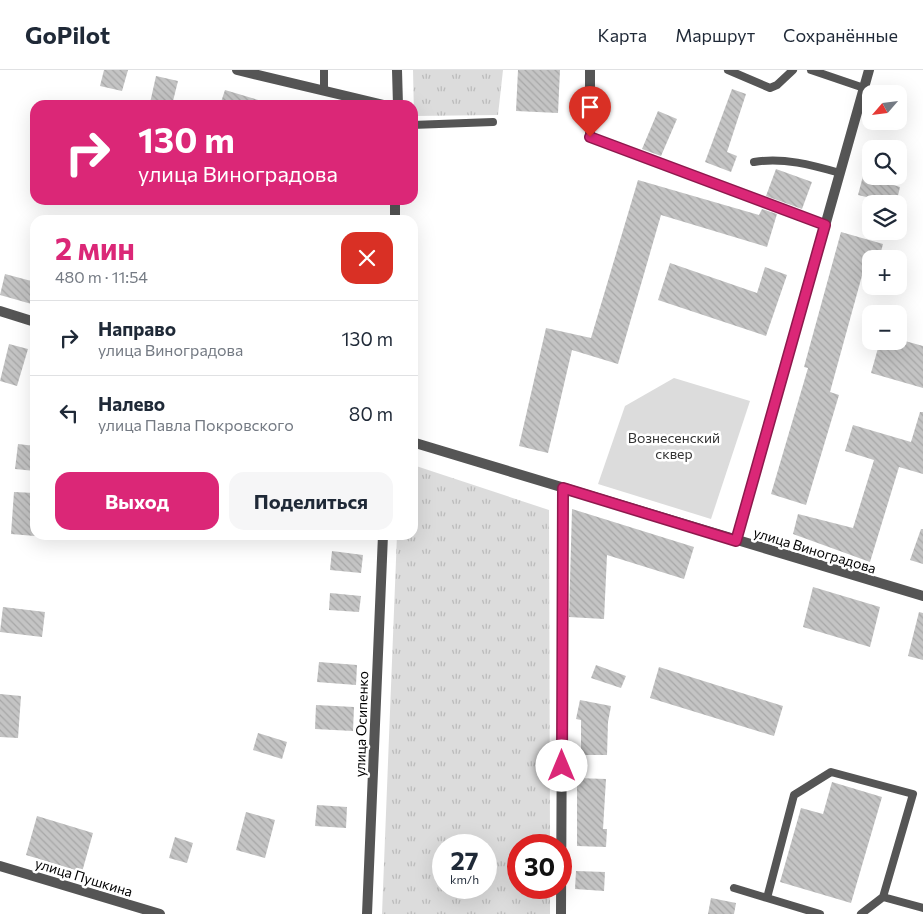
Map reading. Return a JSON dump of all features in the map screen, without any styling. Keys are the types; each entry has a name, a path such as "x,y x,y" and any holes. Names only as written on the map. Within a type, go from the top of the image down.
{"street":[{"path":"237,70 363,100"},
{"path":"397,70 398,100"},
{"path":"590,70 590,137 825,225"},
{"path":"865,85 869,70"},
{"path":"736,541 862,95"},
{"path":"0,311 30,320"},
{"name":"улица Виноградова","path":"418,444 923,596"},
{"path":"561,914 563,488"},
{"name":"улица Осипенко","path":"367,914 383,540"},
{"name":"улица Пушкина","path":"0,866 160,914"}],"lane":[{"path":"324,70 324,91"},
{"path":"728,70 770,88 777,85 792,70"},
{"path":"811,70 862,87"},
{"path":"418,125 493,122"},
{"path":"754,162 780,160 840,173"},
{"path":"768,898 794,795 831,772 913,794 883,897 861,914"},
{"path":"734,888 820,914"},
{"path":"883,897 923,908"}],"green space":[{"path":"413,70 503,70 498,115 418,116 418,100 414,100"},
{"name":"Вознесенский сквер","path":"674,378 750,401 711,519 598,484 625,406"},
{"path":"418,467 549,510 550,834 507,834 507,899 550,899 550,914 382,914 397,540 418,540"}],"building":[{"path":"104,70 128,70 122,91 100,86"},
{"path":"518,70 560,70 558,113 516,111"},
{"path":"156,76 178,81 173,100 151,100"},
{"path":"732,89 746,94 727,152 737,156 731,172 705,162"},
{"path":"225,90 258,100 222,100"},
{"path":"658,111 677,119 661,156 642,149"},
{"path":"776,169 812,182 802,209 766,196"},
{"path":"638,180 759,215 762,209 777,214 767,247 661,215 618,364 572,350 548,453 519,446 546,328 591,338"},
{"path":"862,180 862,185 893,185 900,187 898,195 858,195"},
{"path":"841,232 862,238 862,240 883,244 881,250 862,250 862,276 830,392 839,395 806,505 771,494 808,368 804,367"},
{"path":"670,263 757,293 765,267 787,275 766,336 658,300"},
{"path":"5,274 30,281 30,304 0,295"},
{"path":"907,342 923,346 923,388 871,373 877,350 907,350"},
{"path":"9,344 28,349 17,386 0,381"},
{"path":"920,412 923,412 923,474 899,467 870,562 793,534 798,514 853,528 874,460 845,451 853,425 911,442"},
{"path":"18,444 30,445 30,470 15,469"},
{"path":"14,492 30,493 30,536 11,534"},
{"path":"572,509 694,547 684,579 607,555 604,619 569,617"},
{"path":"921,529 923,529 923,564 910,560"},
{"path":"332,551 363,555 361,573 330,570"},
{"path":"813,587 880,607 870,647 803,627"},
{"path":"330,593 361,596 359,612 329,610"},
{"path":"3,607 45,612 42,637 0,632"},
{"path":"919,612 923,613 923,660 908,656"},
{"path":"319,662 357,665 356,685 317,682"},
{"path":"596,665 626,676 621,688 591,678"},
{"path":"659,667 783,706 774,736 650,698"},
{"path":"0,694 21,696 18,738 0,737"},
{"path":"580,700 611,706 608,722 607,755 581,755 581,720 576,719"},
{"path":"316,705 354,707 353,731 315,729"},
{"path":"258,733 287,742 282,759 253,750"},
{"path":"577,778 606,779 603,829 607,829 606,847 577,846"},
{"path":"832,782 882,797 851,903 780,882 801,808 823,814"},
{"path":"317,805 347,807 346,828 315,826"},
{"path":"246,812 275,820 265,858 236,850"},
{"path":"37,816 93,833 82,872 26,855"},
{"path":"175,837 193,843 187,863 169,858"},
{"path":"576,871 605,872 604,891 575,889"},
{"path":"711,898 736,903 734,914 708,914"}],"route":[{"path":"562,766 563,488 736,541 825,225 590,137"}]}
